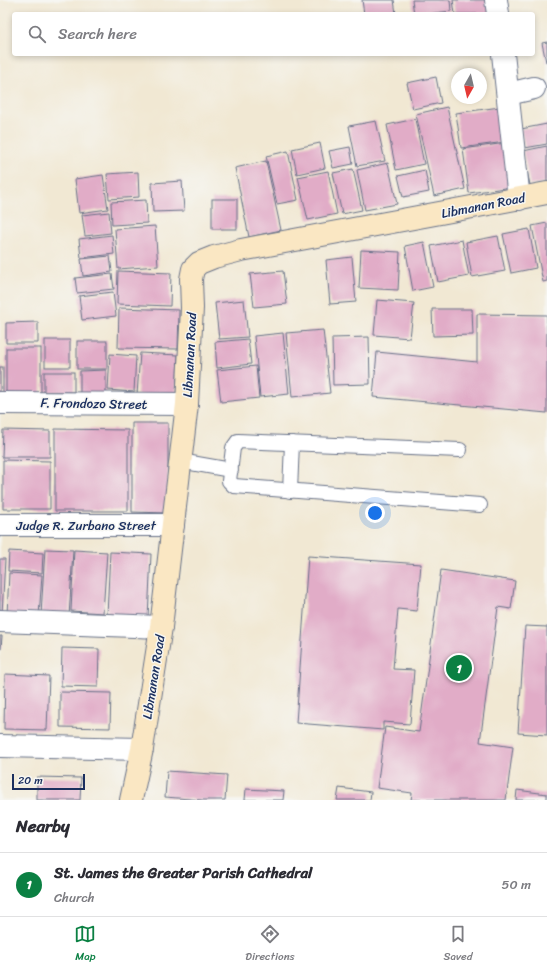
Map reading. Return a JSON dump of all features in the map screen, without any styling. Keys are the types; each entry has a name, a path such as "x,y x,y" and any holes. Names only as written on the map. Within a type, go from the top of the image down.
{"main road":[{"name":"Libmanan Road","path":"131,800 142,749 161,627 173,525 187,404 193,269 199,263 214,257 242,250 547,193"}],"street":[{"path":"496,0 498,12"},
{"path":"503,56 519,199"},
{"path":"508,94 534,88"},
{"name":"F. Frondozo Street","path":"0,403 187,404"},
{"name":"Judge R. Zurbano Street","path":"0,524 173,525"},
{"path":"0,621 161,627"},
{"path":"0,746 142,749"}],"lane":[{"path":"460,450 238,441 233,448 229,481 234,486 480,506"},
{"path":"290,491 292,443"},
{"path":"180,461 231,470"}],"building":[{"path":"362,0 394,0 396,12 364,12"},
{"path":"412,0 450,0 451,11 414,12"},
{"path":"453,0 489,0 491,12 455,12"},
{"path":"547,42 547,62 546,62 542,43"},
{"path":"436,77 441,103 413,109 407,83"},
{"path":"447,107 465,189 434,196 416,114"},
{"path":"500,107 505,142 461,148 456,113"},
{"path":"415,119 424,164 396,170 387,125"},
{"path":"376,121 385,161 357,166 349,126"},
{"path":"547,124 547,144 525,148 521,129"},
{"path":"320,143 325,168 297,174 292,149"},
{"path":"506,143 512,187 469,193 463,149"},
{"path":"547,146 547,182 530,185 523,151"},
{"path":"350,147 353,164 333,168 329,151"},
{"path":"288,151 298,200 277,204 266,156"},
{"path":"266,161 281,230 249,237 235,168"},
{"path":"388,163 397,204 365,210 357,170"},
{"path":"353,169 362,210 342,214 333,173"},
{"path":"425,170 429,192 403,197 398,176"},
{"path":"328,171 337,214 308,220 298,177"},
{"path":"138,172 139,197 109,199 107,174"},
{"path":"103,175 108,209 79,213 75,179"},
{"path":"182,181 184,211 153,212 152,183"},
{"path":"212,199 237,199 237,229 212,229"},
{"path":"146,200 147,223 112,225 111,202"},
{"path":"109,212 111,233 85,236 82,215"},
{"path":"547,223 547,281 543,282 532,226"},
{"path":"155,226 158,266 118,269 115,229"},
{"path":"529,229 536,268 511,273 503,234"},
{"path":"112,235 114,254 81,258 79,239"},
{"path":"498,236 505,271 472,277 466,242"},
{"path":"462,240 469,276 438,282 431,246"},
{"path":"424,242 433,287 413,291 405,246"},
{"path":"361,250 400,252 398,290 359,288"},
{"path":"110,256 112,272 83,276 81,259"},
{"path":"352,257 356,302 330,304 326,260"},
{"path":"118,271 171,273 170,306 117,304"},
{"path":"283,271 287,304 254,307 250,274"},
{"path":"112,274 114,289 77,293 75,278"},
{"path":"113,292 116,316 82,320 79,296"},
{"path":"244,300 248,337 219,339 215,303"},
{"path":"377,300 414,303 410,338 374,335"},
{"path":"119,308 179,310 178,349 118,348"},
{"path":"432,309 472,309 473,335 433,336"},
{"path":"477,314 547,315 547,413 373,397 377,352 477,362"},
{"path":"38,322 38,343 6,343 6,323"},
{"path":"323,330 330,393 292,397 286,333"},
{"path":"283,333 289,394 260,397 254,336"},
{"path":"369,337 370,384 333,385 332,338"},
{"path":"248,339 251,364 217,368 215,342"},
{"path":"45,340 70,340 70,367 45,367"},
{"path":"77,341 107,341 107,369 77,369"},
{"path":"6,348 41,348 41,396 6,396"},
{"path":"140,353 178,355 176,397 137,395"},
{"path":"110,354 136,356 134,392 108,390"},
{"path":"256,366 259,398 221,402 217,370"},
{"path":"0,367 3,367 3,396 0,396"},
{"path":"106,370 106,400 80,400 80,371"},
{"path":"44,372 74,372 74,392 44,392"},
{"path":"132,423 168,423 168,513 132,512"},
{"path":"55,429 128,430 128,511 55,511"},
{"path":"3,430 50,431 50,457 2,457"},
{"path":"3,460 50,461 50,509 3,509"},
{"path":"45,549 73,550 69,617 41,615"},
{"path":"74,550 107,552 103,613 71,611"},
{"path":"9,551 43,553 42,573 8,571"},
{"path":"110,552 151,554 148,618 107,615"},
{"path":"308,556 421,564 417,611 398,609 393,669 414,670 410,724 383,722 383,730 296,723"},
{"path":"0,559 5,559 2,614 0,614"},
{"path":"441,570 515,581 511,609 498,607 480,742 513,747 506,800 411,800 412,793 377,788 385,727 419,732"},
{"path":"9,573 42,575 39,616 7,615"},
{"path":"525,626 547,627 547,735 518,733"},
{"path":"0,636 2,636 1,649 0,649"},
{"path":"62,648 99,649 98,687 61,686"},
{"path":"5,674 49,676 47,730 4,729"},
{"path":"60,692 111,693 110,728 60,727"},
{"path":"167,771 227,775 225,800 165,797"},
{"path":"37,777 81,778 80,800 37,800"},
{"path":"339,788 371,792 370,800 337,800"},
{"path":"246,789 284,791 283,800 245,800"},
{"path":"517,790 547,794 547,800 516,800"}],"place":[{"name":"St. James the Greater Parish Cathedral","path":"459,668"}]}
